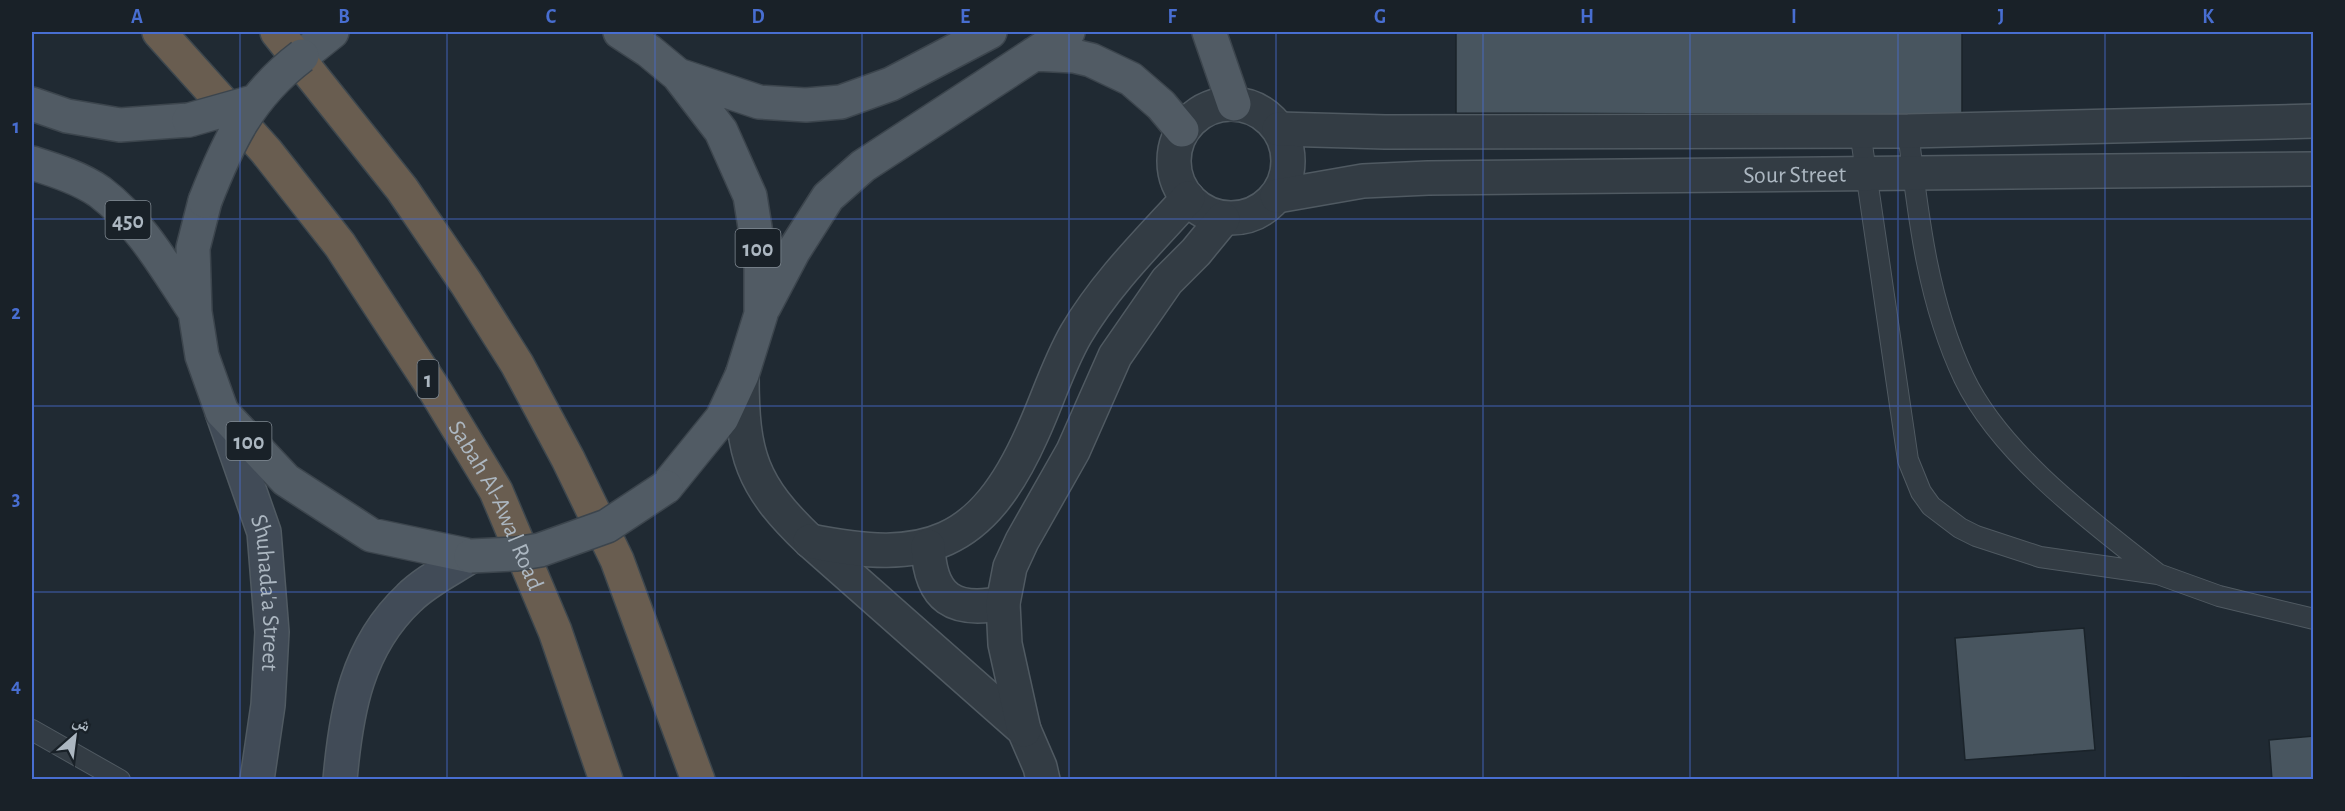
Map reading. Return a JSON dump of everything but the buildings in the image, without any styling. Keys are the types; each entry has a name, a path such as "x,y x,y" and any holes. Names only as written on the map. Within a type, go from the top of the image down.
{"highway":[{"name":"Sabah Al-Awal Road","path":"159,32 266,151 340,245 436,392 496,491 555,631 606,780"},
{"path":"277,32 402,189 466,283 517,364 568,459 617,560 698,780"}],"main road":[{"name":"100","path":"332,32 303,44 253,102 225,150 205,201 193,248 195,312 202,356 222,412 286,480 371,535 471,556 516,554 540,550 607,526 666,487 722,418 742,375 761,314 793,252 828,197 863,166 1068,32"},
{"name":"100","path":"620,32 649,51 678,75 721,130 750,196 761,265 761,314"},
{"name":"100","path":"678,75 759,102 806,105 841,102 891,84 990,32"},
{"path":"1209,32 1234,104"},
{"path":"1034,54 1074,56 1091,60 1131,79 1154,98 1182,130"},
{"path":"32,104 67,116 120,125 189,120 253,102"},
{"name":"450","path":"32,163 59,171 99,192 142,233 195,312"},
{"name":"Shuhada'a Street","path":"222,412 264,531 272,632 268,705 256,778"},
{"path":"340,780 345,727 356,680 377,635 410,597 471,556"}],"street":[{"path":"1234,104 1260,112 1279,129 1287,146 1289,164 1285,181 1277,196 1268,206 1245,216 1223,219 1203,210 1188,198 1179,184 1175,168 1176,141 1182,130 1202,112 1218,106 1234,104"},
{"name":"Sour Street","path":"1279,129 1385,132 1908,131 2313,121"},
{"name":"Sour Street","path":"1277,196 1363,181 1428,178 1913,175 2313,169"},
{"path":"810,541 851,549 901,550 928,546 950,537 975,521 996,498 1031,437 1074,337 1094,305 1121,271 1188,198"},
{"path":"1043,780 1040,767 1024,730 1005,644 1003,603 1010,567 1022,541 1073,451 1115,356 1167,281 1196,252 1223,219"},
{"path":"742,375 742,420 748,452 760,483 790,522 1024,730"},
{"path":"928,546 931,574 936,586 946,596 959,605 971,607 1003,603"}],"lane":[{"path":"1860,131 1908,460 1921,492 1931,506 1960,528 2019,552 2065,562 2158,574 2219,596 2313,619"},
{"path":"1908,131 1929,276 1947,336 1965,379 1999,430 2054,488 2086,517 2158,574"},
{"path":"32,730 120,780"}]}
